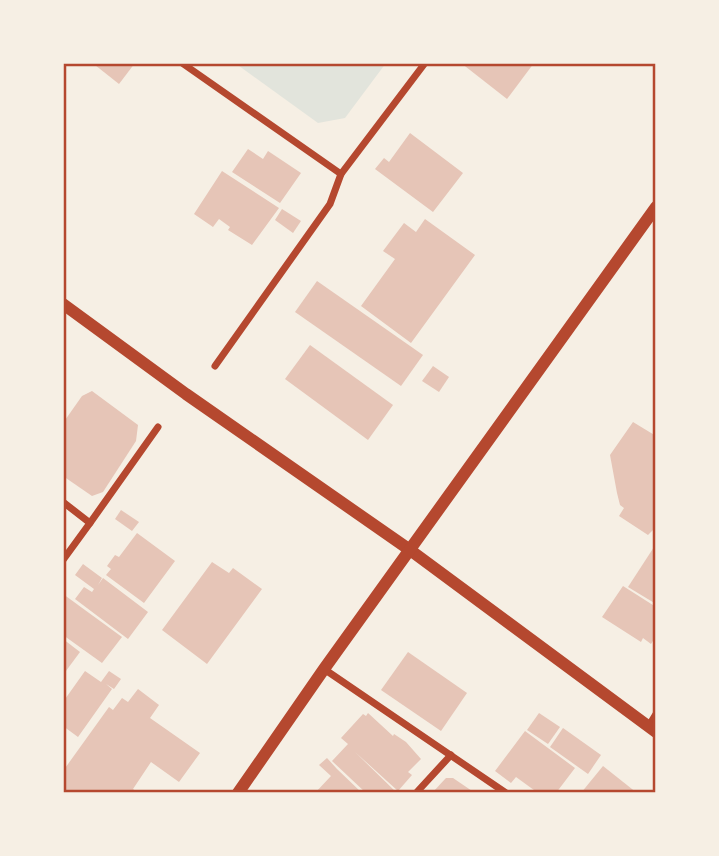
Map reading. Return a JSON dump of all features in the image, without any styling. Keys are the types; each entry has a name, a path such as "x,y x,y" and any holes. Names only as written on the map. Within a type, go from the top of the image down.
{"street":[{"path":"182,63 341,174"},
{"path":"215,366 330,204 341,174 425,63"},
{"path":"238,793 656,207"},
{"path":"63,304 186,394 410,550 652,729 656,714"},
{"path":"63,561 158,427"},
{"path":"63,502 90,523"},
{"path":"324,670 506,793"},
{"path":"416,793 451,755"}],"shaded area":[{"path":"235,63 386,63 345,118 318,123"}],"building":[{"path":"135,63 119,84 95,65"},
{"path":"461,63 534,63 507,99"},
{"path":"410,133 463,173 433,212 375,169 384,158 389,162"},
{"path":"248,149 263,159 268,151 301,173 280,203 232,172"},
{"path":"222,171 279,208 252,245 228,230 230,227 219,219 213,227 194,214"},
{"path":"282,209 301,221 293,233 275,220"},
{"path":"425,219 475,255 411,343 361,306 395,259 383,251 404,223 416,232"},
{"path":"317,281 423,355 401,386 295,312"},
{"path":"310,345 393,405 368,440 285,379"},
{"path":"433,366 449,377 439,392 422,381"},
{"path":"92,391 138,425 136,441 103,492 92,496 63,476 63,423 82,396"},
{"path":"633,422 656,436 656,527 648,535 619,516 624,508 620,505 610,455"},
{"path":"121,510 139,522 132,531 115,519"},
{"path":"137,533 175,561 144,603 106,575 111,569 107,566 115,555 119,557"},
{"path":"654,547 656,548 656,604 628,587"},
{"path":"212,562 229,573 233,568 262,589 207,664 162,630"},
{"path":"83,564 102,578 98,585 103,578 148,612 128,639 75,599 84,587 92,592 94,589 75,575"},
{"path":"623,586 656,607 656,636 651,644 643,638 641,642 602,617"},
{"path":"63,594 122,637 102,663 63,635"},
{"path":"63,639 80,652 63,675"},
{"path":"408,652 467,693 441,731 381,690"},
{"path":"85,671 101,682 109,671 121,679 114,689 106,684 112,689 78,737 63,726 63,702"},
{"path":"138,689 159,705 150,718 200,753 179,782 151,762 133,789 138,793 63,793 63,771 109,707 113,710 122,698 128,702"},
{"path":"368,713 393,736 394,734 406,742 421,759 408,772 412,775 398,791 355,752 397,793 366,793 332,761 348,744 341,738 363,714 366,716"},
{"path":"539,713 560,727 548,744 527,730"},
{"path":"563,728 601,755 588,774 550,747"},
{"path":"525,731 575,768 556,793 538,793 516,777 511,783 495,771"},
{"path":"327,758 362,793 315,793 331,776 319,765"},
{"path":"603,766 637,793 581,793"},
{"path":"446,778 453,778 475,793 432,793"}]}
